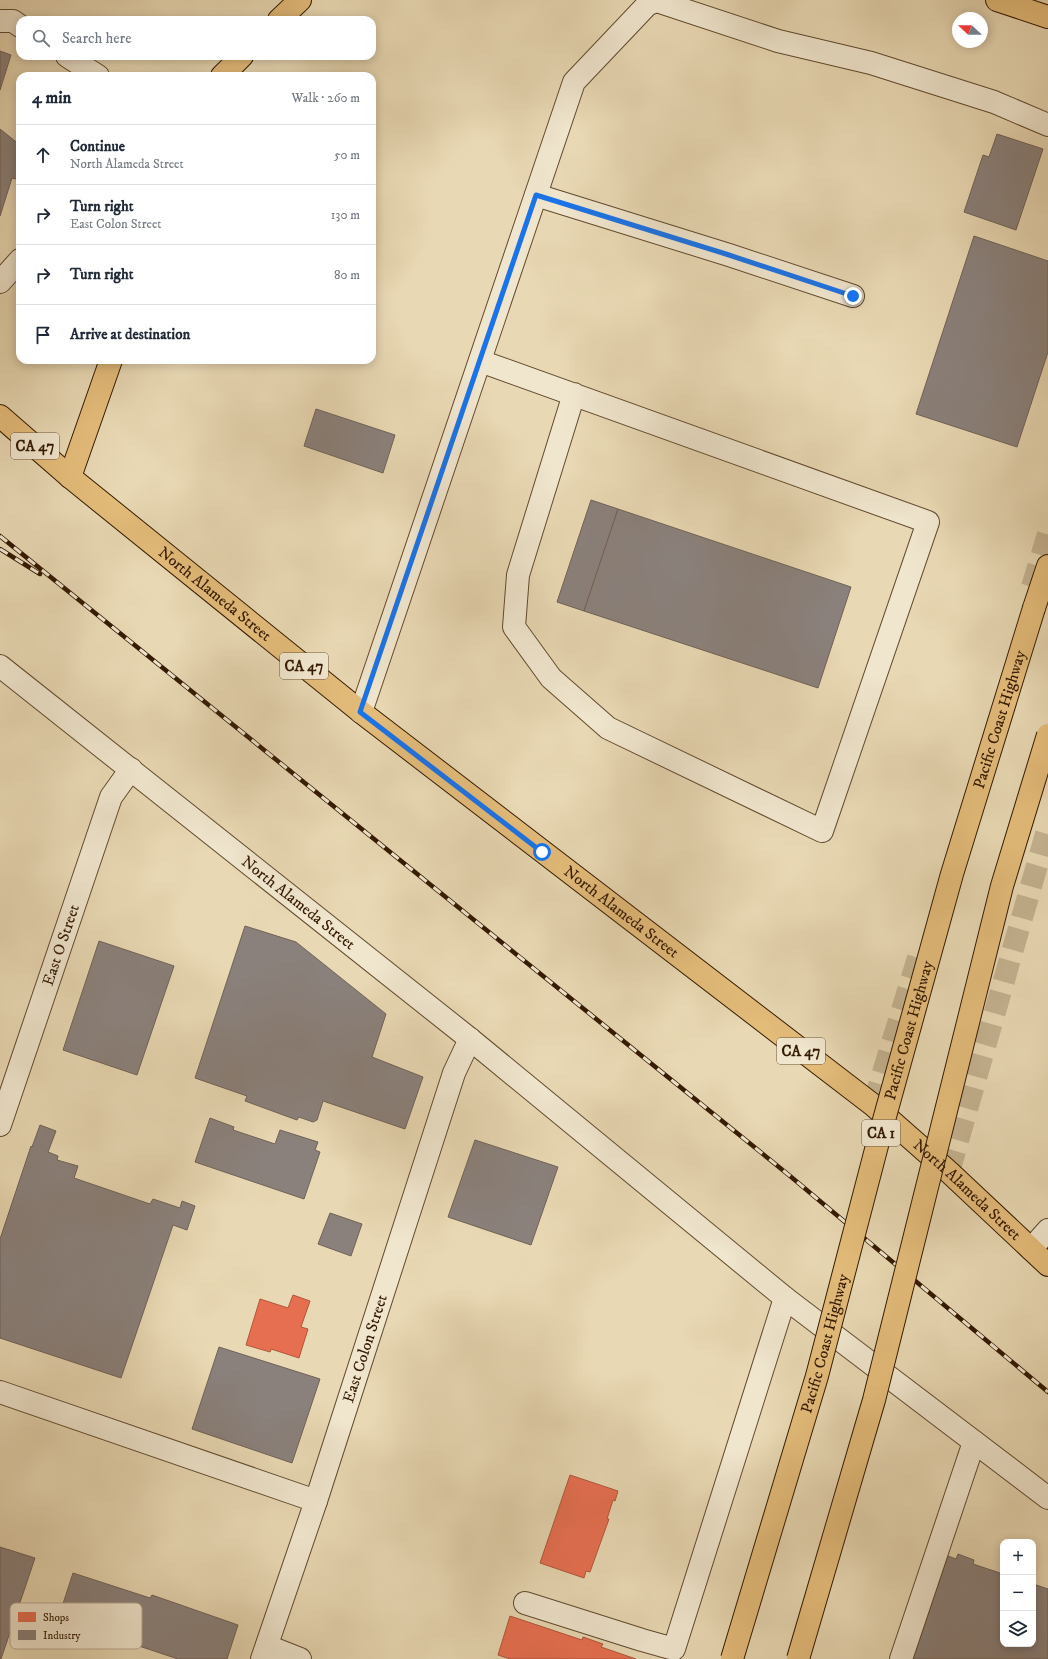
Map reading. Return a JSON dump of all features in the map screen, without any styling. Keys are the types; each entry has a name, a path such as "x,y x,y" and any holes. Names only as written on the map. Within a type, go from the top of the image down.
{"main road":[{"path":"283,16 300,0"},
{"path":"997,0 1048,16"},
{"path":"226,72 238,60"},
{"path":"70,477 110,364"},
{"name":"North Alameda Street","path":"0,416 70,477 360,712 873,1105 949,1172 1048,1265"},
{"name":"Pacific Coast Highway","path":"732,1659 817,1376 879,1138 952,874 1048,566"},
{"path":"798,1659 874,1400 1002,886 1048,735"}],"street":[{"path":"360,712 574,82 648,4 657,1 778,41 871,63 994,102 1048,125"},
{"path":"0,20 13,21 16,23"},
{"path":"73,60 92,72"},
{"path":"536,195 729,255 853,296"},
{"path":"0,282 16,264"},
{"path":"480,361 574,394 928,522 822,831 608,728 551,678 514,627 518,575 574,394"},
{"name":"North Alameda Street","path":"0,666 470,1039 785,1298 1048,1498"},
{"name":"East O Street","path":"0,1125 111,797 131,769"},
{"name":"East Colon Street","path":"265,1652 316,1501 454,1073 470,1039"},
{"path":"1031,1249 1048,1230"},
{"path":"526,1603 642,1640 674,1648 785,1298"},
{"path":"0,1392 316,1501"},
{"path":"901,1659 974,1442"},
{"path":"265,1652 300,1659"}],"building: Shops":[{"path":"293,1295 310,1301 301,1327 308,1329 299,1358 271,1349 270,1352 246,1345 260,1299 288,1308"},
{"path":"570,1475 618,1491 615,1501 613,1500 607,1519 609,1519 590,1572 586,1571 584,1578 540,1563"},
{"path":"510,1616 582,1640 583,1637 603,1644 601,1647 636,1659 510,1659 498,1655"}],"building: Industry":[{"path":"0,51 11,55 0,90"},
{"path":"0,129 16,142 16,179 12,178 0,216"},
{"path":"997,134 1043,149 1016,230 964,212 983,155 989,157"},
{"path":"974,236 1048,261 1048,352 1017,447 916,414"},
{"path":"316,409 395,435 383,473 304,446"},
{"path":"591,500 618,509 584,611 557,602"},
{"path":"618,509 851,587 818,688 584,611"},
{"path":"245,926 296,942 386,1014 372,1057 423,1077 405,1129 323,1101 317,1120 313,1122 299,1117 297,1120 245,1101 247,1096 195,1078"},
{"path":"99,941 174,966 137,1075 63,1050"},
{"path":"210,1118 234,1127 233,1130 275,1144 280,1130 318,1142 315,1150 320,1152 304,1199 195,1162"},
{"path":"40,1125 56,1131 48,1152 58,1156 57,1160 78,1166 74,1178 150,1204 153,1199 180,1208 182,1201 195,1206 187,1230 173,1225 121,1378 0,1338 0,1239 31,1146 32,1147"},
{"path":"475,1140 558,1167 531,1245 448,1217"},
{"path":"330,1213 362,1224 351,1256 318,1244"},
{"path":"219,1347 320,1379 292,1463 192,1429"},
{"path":"0,1547 35,1558 20,1603 10,1603 10,1632 0,1659"},
{"path":"958,1554 974,1560 973,1564 1000,1573 1000,1647 1036,1647 1036,1585 1048,1589 1048,1659 913,1659 948,1556 956,1559"},
{"path":"73,1573 150,1598 152,1595 238,1625 227,1659 178,1659 142,1647 142,1603 63,1603"}],"tunnel":[{"path":"1032,587 1048,534"},
{"path":"949,1172 1048,827"},
{"path":"873,1105 921,948"}],"railway":[{"path":"0,536 790,1176 1048,1392"},
{"path":"0,549 40,574"}],"route":[{"path":"542,852 360,712 536,195 729,255 853,296"}]}
